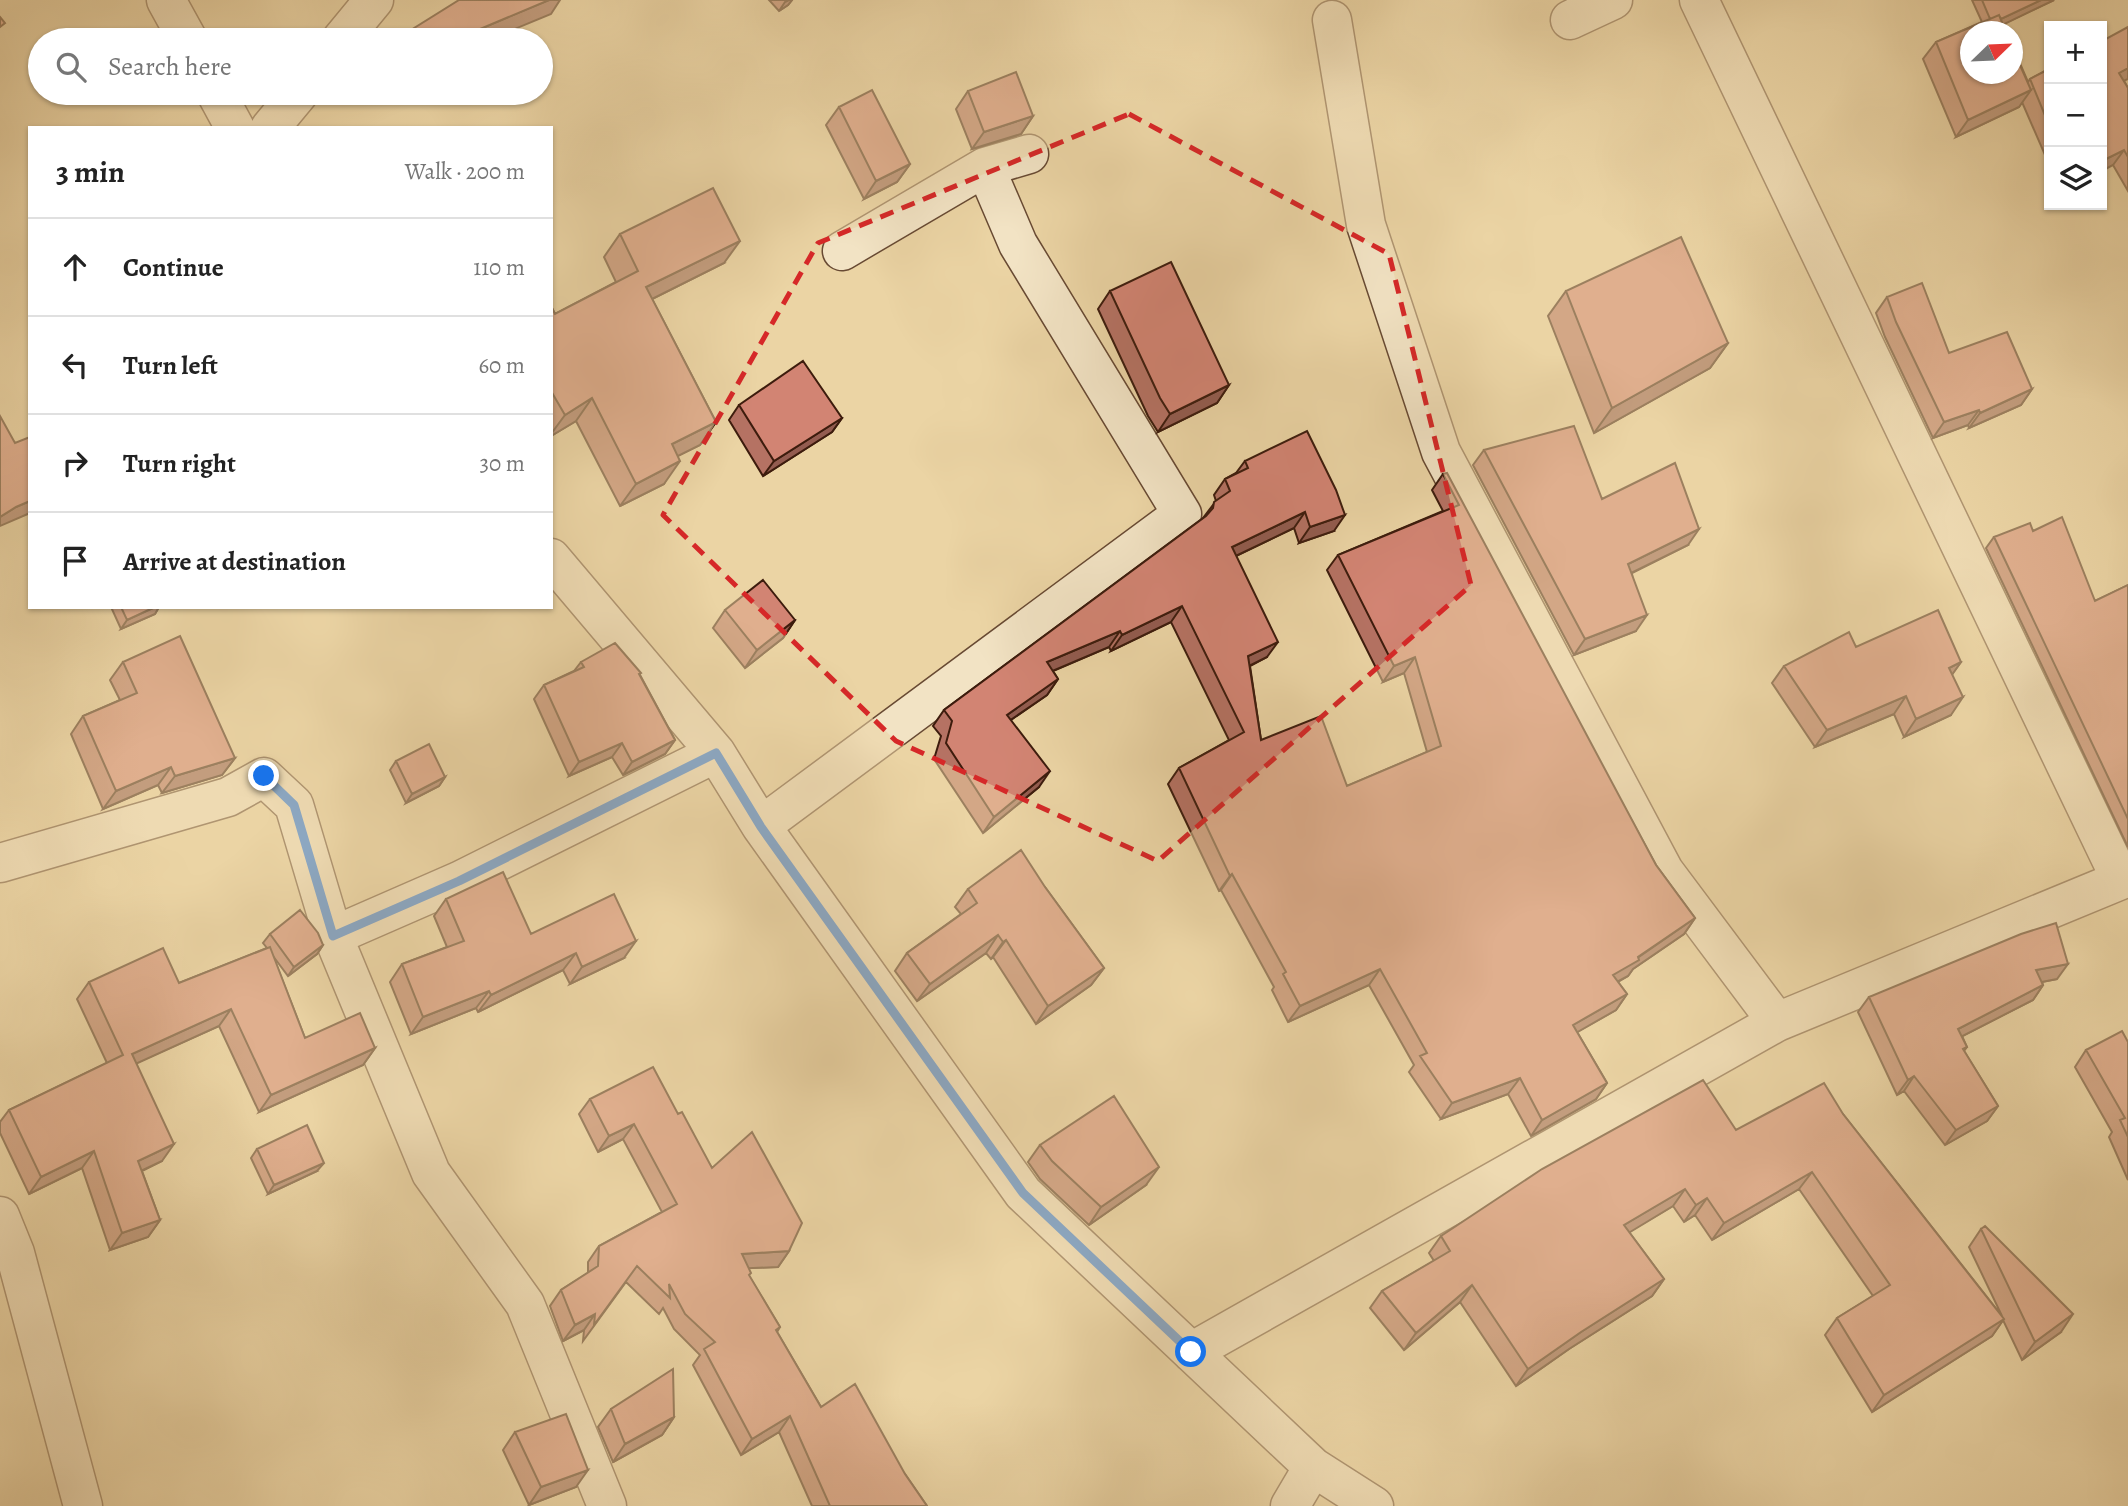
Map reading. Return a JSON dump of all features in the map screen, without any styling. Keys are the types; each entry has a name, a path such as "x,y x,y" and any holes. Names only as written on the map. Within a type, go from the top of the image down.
{"street":[{"path":"166,0 181,28"},
{"path":"351,28 373,0"},
{"path":"1191,1352 1777,1022 2121,880 1699,0"},
{"path":"1332,20 1366,225 1441,452 1664,871 1777,1022"},
{"path":"223,105 234,126"},
{"path":"272,126 289,105"},
{"path":"842,251 985,167 1029,154"},
{"path":"761,827 1182,514 1018,244 985,167"},
{"path":"553,560 716,753 761,827 1023,1193 1313,1467 1374,1506"},
{"path":"333,936 459,881 716,753"},
{"path":"0,863 228,797 264,776 294,805 333,936 431,1173 525,1304 607,1506"},
{"path":"0,1216 15,1253 83,1506"},
{"path":"1290,1506 1313,1467"}],"highlighted area":[{"path":"1129,114 1389,254 1471,585 1158,861 896,741 663,515 818,243"}],"building":[{"path":"459,0 549,0 482,28 414,28"},
{"path":"1982,0 2041,0 2001,19 1999,15 1990,19"},
{"path":"1999,15 2001,21 1985,21"},
{"path":"2128,27 2128,68 2119,73 2128,88 2128,157 2124,150 2107,158 2107,38"},
{"path":"1960,32 1960,84 2023,84 2023,72 2031,90 1968,120 1936,42"},
{"path":"1016,72 1033,116 984,132 968,91"},
{"path":"2044,72 2044,113 2030,79"},
{"path":"872,90 910,164 876,181 839,107"},
{"path":"713,188 740,241 646,287 716,422 672,444 680,461 636,484 592,398 565,415 553,394 553,310 555,314 638,271 620,234"},
{"path":"1681,237 1728,343 1612,408 1566,291"},
{"path":"1171,262 1229,385 1170,414 1110,291"},
{"path":"1922,283 1949,353 2007,332 2032,389 1980,413 1979,410 1944,422 1896,322 1887,297"},
{"path":"803,361 842,418 774,461 739,405"},
{"path":"0,416 15,443 28,438 28,502 0,517"},
{"path":"1574,426 1602,499 1675,463 1699,529 1628,564 1647,615 1585,639 1484,450"},
{"path":"1307,431 1336,490 1345,515 1310,527 1305,512 1232,547 1278,642 1248,656 1261,740 1321,716 1347,786 1441,746 1415,657 1394,666 1338,555 1459,505 1443,474 1447,473 1656,865 1695,918 1638,957 1639,960 1613,975 1627,994 1573,1025 1607,1083 1542,1120 1520,1078 1452,1103 1420,1056 1427,1053 1380,969 1300,1006 1283,974 1286,972 1232,874 1230,876 1179,768 1244,732 1182,606 1122,635 1120,631 1047,662 1058,679 1007,715 1050,771 994,817 946,743 952,721 944,710 1206,516 1213,508 1214,502 1230,491 1225,479 1248,468 1245,461"},
{"path":"2062,517 2095,601 2128,585 2128,819 1994,537 2030,523 2033,531"},
{"path":"763,580 795,620 757,650 725,610"},
{"path":"122,609 151,609 127,620"},
{"path":"1938,610 1961,662 1949,668 1963,697 1916,719 1906,696 1827,730 1784,666 1849,632 1856,647"},
{"path":"180,636 235,758 175,776 171,767 116,791 83,716 137,693 123,662"},
{"path":"615,643 641,673 639,674 675,740 632,762 622,743 579,762 544,685 584,667 581,662"},
{"path":"429,744 445,777 412,794 396,761"},
{"path":"1021,850 1104,968 1048,1006 1006,940 1003,942 998,935 930,984 907,953 977,903 968,889"},
{"path":"503,872 531,934 614,894 636,941 582,967 576,953 491,995 489,991 423,1017 402,964 464,941 446,899"},
{"path":"300,910 318,933 323,945 294,967 270,934"},
{"path":"2056,923 2068,964 2036,970 2043,985 1958,1029 1967,1047 1963,1049 1998,1106 1956,1130 1914,1076 1908,1080 1869,997 2021,934"},
{"path":"270,947 305,1038 360,1013 375,1048 271,1095 231,1009 132,1054 174,1144 138,1161 160,1220 122,1233 94,1151 41,1177 9,1110 123,1055 89,982 163,948 179,983"},
{"path":"2122,1031 2128,1042 2128,1137 2120,1120 2125,1118 2086,1050"},
{"path":"653,1067 678,1114 682,1112 712,1168 752,1132 802,1223 789,1251 742,1254 751,1273 749,1275 780,1327 776,1330 821,1407 855,1384 905,1474 927,1506 830,1506 790,1416 752,1439 704,1349 715,1342 685,1314 669,1284 670,1298 637,1266 594,1325 595,1314 575,1325 561,1290 598,1266 599,1246 677,1204 634,1124 609,1136 590,1099"},
{"path":"1703,1080 1736,1130 1824,1083 1843,1114 2004,1319 1884,1395 1837,1318 1890,1285 1812,1172 1724,1223 1707,1198 1696,1205 1685,1189 1624,1225 1664,1279 1528,1369 1472,1285 1416,1333 1382,1291 1450,1251 1441,1236 1542,1169"},
{"path":"1114,1096 1159,1167 1101,1207 1052,1161 1040,1145"},
{"path":"307,1125 324,1163 274,1185 257,1149"},
{"path":"1985,1226 2073,1314 2035,1342 1981,1229"},
{"path":"673,1369 674,1417 625,1444 611,1409"},
{"path":"566,1414 588,1470 541,1487 515,1432"}],"route":[{"path":"264,776 294,805 333,936 459,881 716,753 761,827 1023,1193 1191,1352"}]}
